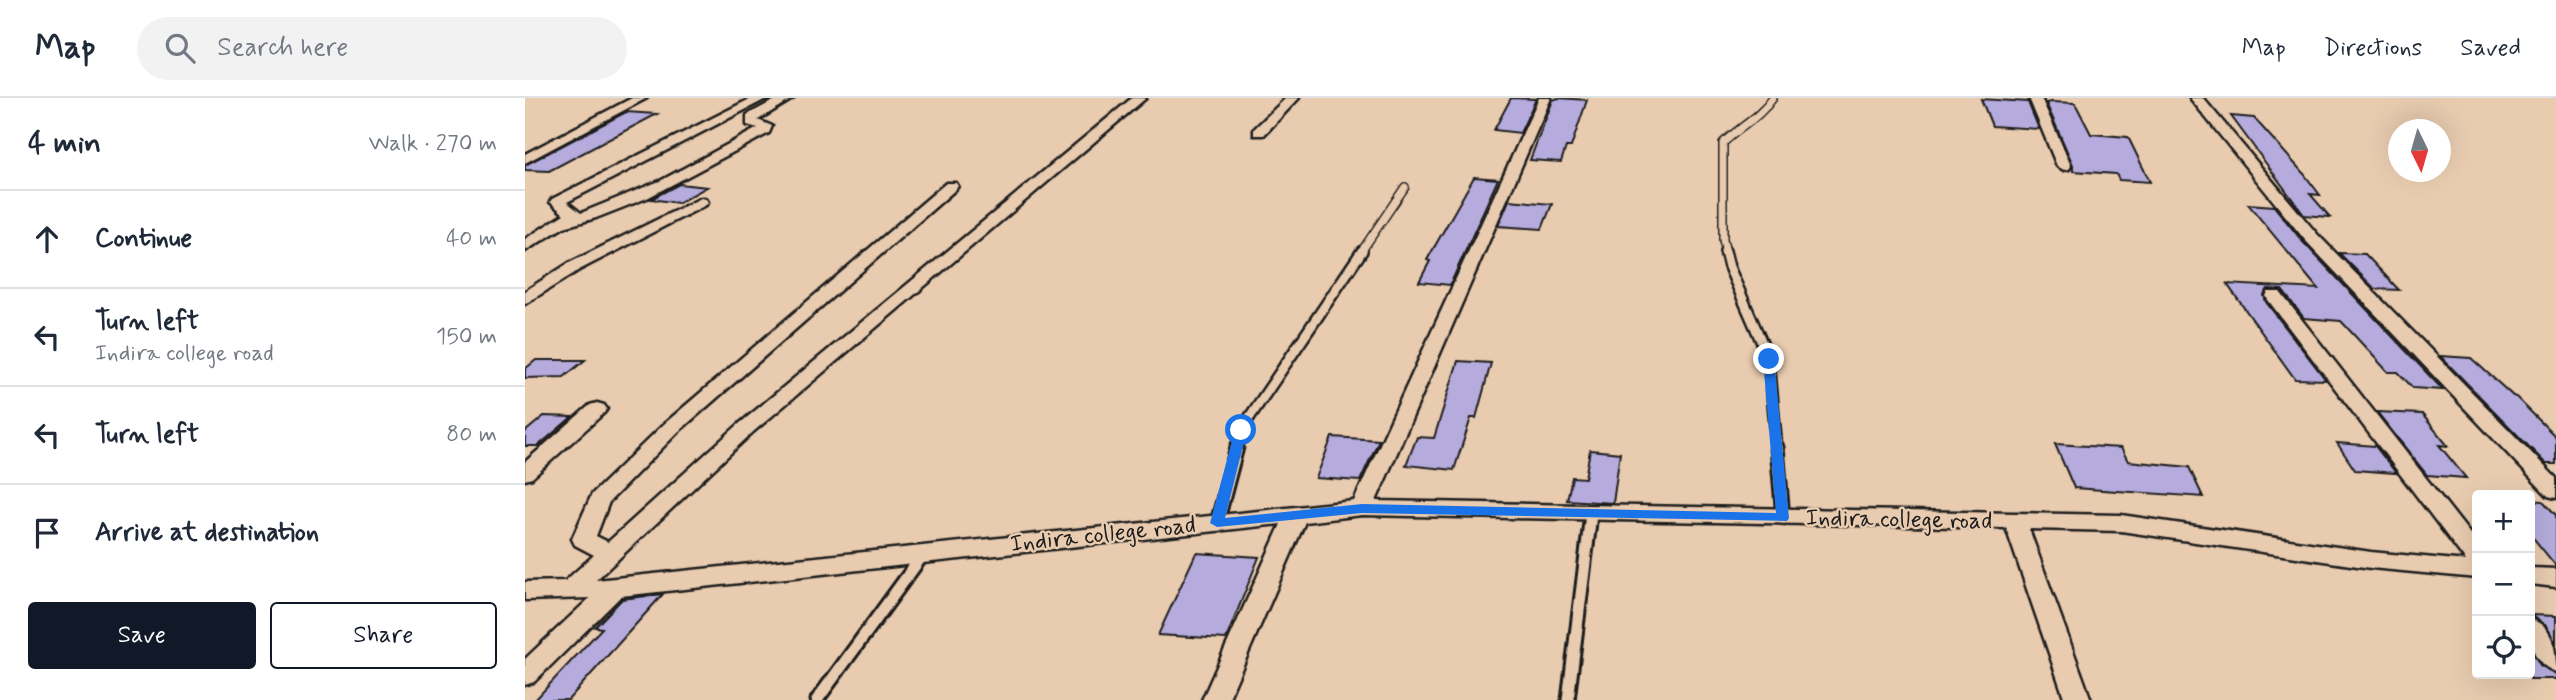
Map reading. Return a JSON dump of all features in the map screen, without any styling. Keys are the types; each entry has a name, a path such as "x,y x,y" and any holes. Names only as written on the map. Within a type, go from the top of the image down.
{"street":[{"path":"525,159 641,98"},
{"path":"525,246 575,214 557,202 762,98"},
{"path":"557,225 596,215 638,198 764,130 765,125 752,122 752,118 788,98"},
{"path":"569,592 746,428 1140,98"},
{"path":"1259,132 1293,98"},
{"path":"1362,508 1545,98"},
{"path":"2035,98 2064,166"},
{"path":"2196,98 2311,237 2556,491"},
{"path":"609,553 583,539 600,499 623,474 671,428 951,186"},
{"path":"525,299 575,266 701,202"},
{"path":"2274,296 2472,553"},
{"path":"525,472 597,410"},
{"name":"Indira college road","path":"525,591 569,592 615,588 1362,508 2121,523 2371,560 2472,570"},
{"path":"1215,700 1297,514"},
{"path":"2015,521 2078,700"},
{"path":"2535,576 2556,578"},
{"path":"525,675 615,588"},
{"path":"2535,635 2556,662"}],"lane":[{"path":"1773,98 1763,113 1746,122 1723,143 1723,240 1729,267 1769,359 1783,518"},
{"path":"1217,523 1241,430 1405,187"},
{"path":"1567,700 1591,514"},
{"path":"817,700 922,555"}],"building":[{"path":"1511,98 1536,99 1520,133 1494,130"},
{"path":"1981,99 2028,102 2039,129 1992,126"},
{"path":"1553,100 1587,100 1571,147 1566,147 1561,162 1530,160"},
{"path":"2046,103 2075,103 2091,134 2128,137 2150,182 2119,180 2116,174 2073,171 2073,165"},
{"path":"626,112 657,114 549,171 525,170 525,165"},
{"path":"2231,116 2254,118 2304,174 2320,195 2310,194 2330,217 2304,215"},
{"path":"1474,177 1498,179 1450,285 1419,282 1430,261 1427,260"},
{"path":"679,184 707,187 678,203 651,199"},
{"path":"1509,200 1552,204 1542,229 1498,226"},
{"path":"2248,204 2274,206 2303,242 2443,390 2413,388 2398,372 2388,372 2341,321 2304,318 2282,290 2268,289 2264,295 2266,302 2326,380 2295,379 2227,284 2318,289"},
{"path":"2339,253 2365,254 2399,290 2375,289"},
{"path":"2440,356 2471,358 2516,397 2556,437 2556,464 2546,464"},
{"path":"536,360 585,360 564,377 525,378 525,369"},
{"path":"1458,361 1491,363 1476,418 1471,418 1454,470 1406,465 1417,437 1434,438"},
{"path":"2377,412 2422,414 2448,446 2439,445 2466,478 2427,475"},
{"path":"544,416 572,417 538,446 525,446 525,432"},
{"path":"1332,437 1379,440 1360,481 1316,478"},
{"path":"2337,443 2375,446 2396,473 2355,470"},
{"path":"2055,444 2121,448 2128,461 2189,467 2203,497 2074,488"},
{"path":"1590,450 1620,453 1613,503 1567,500 1572,477 1585,478"},
{"path":"2535,500 2543,501 2556,515 2556,566 2535,540"},
{"path":"1196,553 1259,557 1226,639 1158,635"},
{"path":"663,594 568,700 535,700 602,628 595,627 622,599"},
{"path":"2535,615 2556,616 2556,644 2546,626 2535,618"},
{"path":"2535,656 2540,665 2556,674 2556,679 2535,679"}],"route":[{"path":"1241,430 1217,523 1362,508 1783,518 1769,359"}]}
